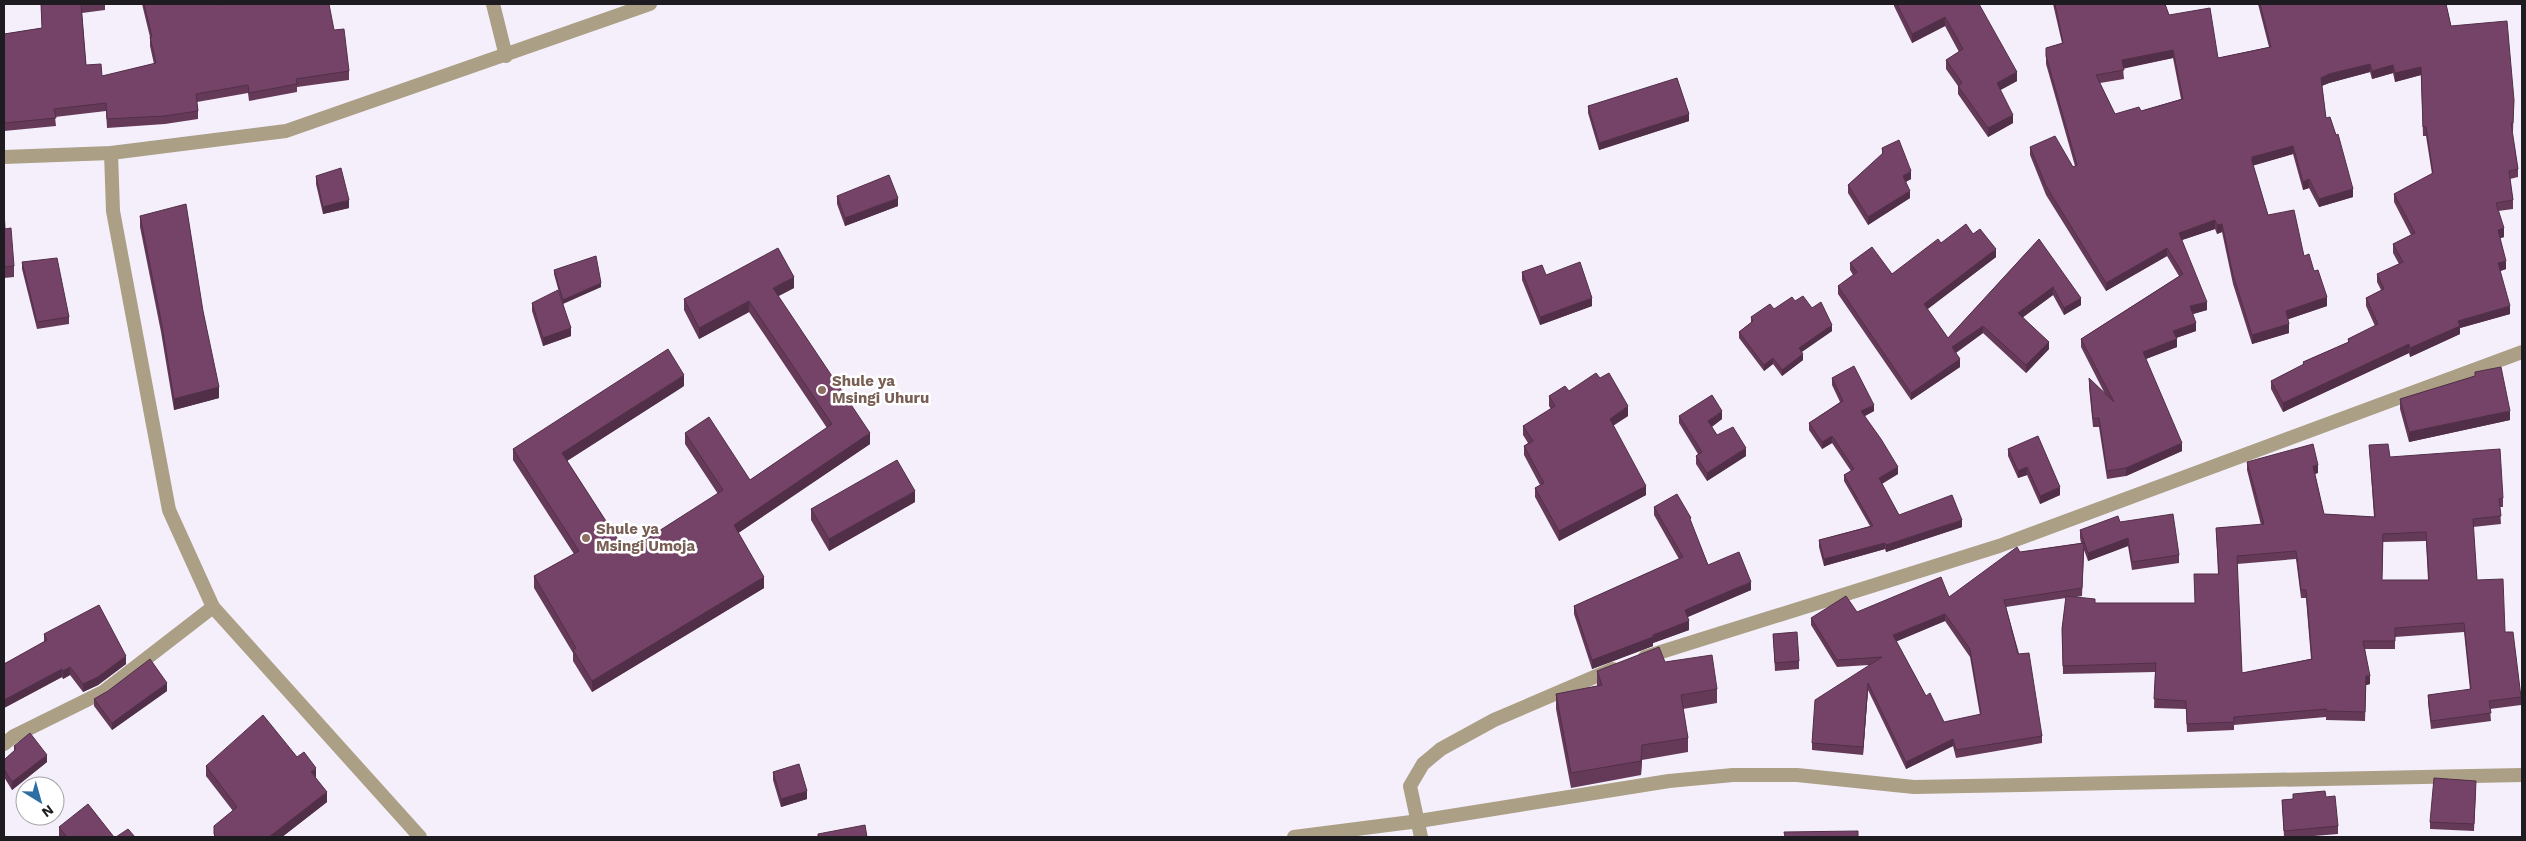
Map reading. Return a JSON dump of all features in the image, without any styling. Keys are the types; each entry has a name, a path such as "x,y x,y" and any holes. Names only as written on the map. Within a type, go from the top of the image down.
{"street":[{"path":"493,4 506,56"},
{"path":"4,157 111,153 286,131 506,56 650,4"},
{"path":"111,153 113,212 169,510 213,607 420,837"},
{"path":"1421,837 1410,786 1422,764 1441,749 1494,720 1627,663 1999,546 2522,352"},
{"path":"4,744 14,736 103,692 213,607"},
{"path":"1294,837 1419,821 1669,781 1733,775 1797,775 1914,787 2522,775"}],"building":[{"path":"41,4 81,4 86,65 101,64 102,76 156,63 144,4 329,4 334,30 344,29 349,71 296,79 297,84 249,93 248,85 196,94 198,111 165,116 107,119 106,103 54,109 56,118 4,123 4,34 42,28"},
{"path":"1897,4 1979,4 2017,72 1997,83 2013,115 1988,128 1958,86 1962,83 1946,60 1963,49 1945,17 1912,34"},
{"path":"2055,4 2165,4 2169,15 2210,8 2218,58 2271,47 2260,4 2446,4 2451,26 2507,21 2514,100 2513,123 2511,123 2518,169 2509,171 2513,200 2496,203 2504,228 2498,230 2506,261 2498,263 2510,306 2458,321 2460,326 2410,348 2409,344 2283,403 2271,381 2304,364 2303,362 2349,342 2348,339 2378,324 2366,298 2384,289 2377,274 2403,262 2393,244 2415,233 2394,194 2433,173 2426,127 2423,127 2421,67 2395,73 2393,65 2372,71 2370,64 2329,74 2321,78 2326,118 2330,117 2336,135 2338,134 2353,189 2319,199 2309,179 2303,182 2293,146 2252,157 2268,215 2294,210 2304,256 2309,254 2314,271 2318,270 2327,297 2286,311 2289,324 2252,335 2233,275 2222,224 2217,225 2215,220 2179,233 2207,302 2190,306 2196,323 2173,331 2177,339 2143,352 2182,443 2126,468 2107,471 2099,418 2093,419 2089,378 2114,402 2081,339 2183,274 2167,248 2106,283 2046,186 2030,147 2055,136 2073,167 2077,165 2046,56 2046,48 2063,43","holes":["2173,50 2183,99 2141,111 2139,107 2115,114 2096,75 2124,70 2122,60"]},
{"path":"1677,78 1689,114 1599,143 1588,106"},
{"path":"1899,140 1911,171 1903,176 1910,191 1868,217 1848,185 1883,153 1882,148"},
{"path":"341,168 349,200 323,207 316,176"},
{"path":"889,175 898,198 845,218 837,196"},
{"path":"186,204 203,311 219,387 174,399 161,320 140,216"},
{"path":"4,209 5,229 11,228 14,266 4,267"},
{"path":"1966,224 1973,234 1980,229 1996,249 1924,304 1948,338 2039,239 2081,298 2064,308 2053,287 2018,313 2049,342 2026,365 1983,326 1952,347 1960,359 1911,393 1838,286 1857,272 1850,263 1872,247 1892,274 1938,239 1941,243"},
{"path":"778,248 794,277 773,288 870,433 734,525 764,577 592,681 573,650 576,648 534,576 579,551 513,449 668,349 684,375 562,453 626,552 723,490 685,433 709,417 750,480 832,424 749,301 699,328 684,299"},
{"path":"596,256 601,283 563,300 554,270"},
{"path":"57,258 69,317 37,322 22,262"},
{"path":"1580,262 1592,298 1540,317 1522,272 1542,265 1546,275"},
{"path":"558,290 571,328 543,338 532,303"},
{"path":"1803,296 1812,308 1821,302 1832,325 1799,348 1803,354 1782,370 1773,358 1764,365 1739,332 1753,321 1751,317 1770,304 1774,309 1792,297 1795,301"},
{"path":"1854,366 1874,405 1861,411 1898,467 1879,478 1899,515 1952,495 1962,520 1886,545 1885,543 1824,559 1819,540 1873,526 1844,475 1854,469 1832,436 1822,442 1809,423 1843,401 1832,378"},
{"path":"2501,367 2510,411 2409,432 2400,399 2475,376 2475,372"},
{"path":"1596,373 1600,378 1609,373 1628,406 1610,419 1646,486 1559,531 1535,488 1544,483 1524,446 1533,441 1523,426 1555,406 1549,396 1565,386 1569,391"},
{"path":"1712,395 1722,411 1708,421 1717,435 1733,427 1746,448 1707,473 1696,456 1702,452 1679,416"},
{"path":"2038,436 2060,487 2040,496 2027,467 2018,471 2008,449"},
{"path":"2313,444 2318,465 2313,466 2324,514 2375,517 2369,445 2388,444 2390,457 2500,449 2503,498 2499,499 2501,516 2473,519 2477,580 2503,579 2505,632 2513,632 2521,697 2489,701 2491,713 2431,721 2428,695 2471,689 2464,623 2395,628 2395,641 2363,641 2370,676 2366,676 2365,712 2326,711 2326,709 2234,717 2234,722 2187,724 2186,701 2154,699 2156,663 2063,666 2062,629 2066,596 2095,599 2095,603 2195,603 2194,574 2219,574 2216,528 2264,524 2247,462","holes":["2426,532 2429,580 2382,580 2383,534","2296,551 2301,590 2306,590 2312,659 2242,673 2237,556"]},
{"path":"897,460 915,491 829,539 811,509"},
{"path":"1677,494 1691,518 1708,565 1739,552 1751,582 1685,610 1689,621 1592,660 1574,606 1683,557 1654,507"},
{"path":"2173,514 2179,555 2132,562 2128,538 2088,553 2080,530 2118,516 2120,522"},
{"path":"2084,543 2082,588 2004,600 2018,654 2029,653 2042,736 1956,750 1953,739 1906,762 1868,683 1863,747 1812,743 1815,700 1882,657 1837,660 1811,618 1846,596 1857,612 1941,577 1949,597 2017,547 2020,552","holes":["1945,614 1970,649 1981,714 1944,722 1930,693 1926,696 1893,635"]},
{"path":"99,605 126,656 98,677 83,684 70,667 63,671 62,669 4,700 4,664 47,640 44,634"},
{"path":"1797,632 1799,661 1775,663 1773,634"},
{"path":"1659,647 1665,662 1712,655 1717,689 1681,695 1688,738 1642,745 1641,761 1571,773 1556,694 1602,685 1597,671"},
{"path":"150,659 167,683 112,723 94,699 108,691"},
{"path":"263,715 297,757 304,752 316,768 311,772 327,792 269,837 216,837 214,826 237,807 206,766"},
{"path":"30,733 47,755 20,776 15,776 15,780 12,782 4,769 4,760 16,749 14,746"},
{"path":"799,764 807,791 781,799 773,772"},
{"path":"2434,778 2476,781 2474,824 2430,822"},
{"path":"2325,791 2326,797 2335,796 2338,826 2284,831 2282,800 2293,799 2293,794"},
{"path":"88,804 114,837 67,837 59,827 65,826 65,822"},
{"path":"865,825 867,837 818,837 818,834"},
{"path":"128,829 135,837 116,837"},
{"path":"1858,831 1858,837 1785,837 1784,832"}],"place":[{"name":"Shule ya Msingi Uhuru","path":"822,390"},
{"name":"Shule ya Msingi Umoja","path":"586,538"}]}
